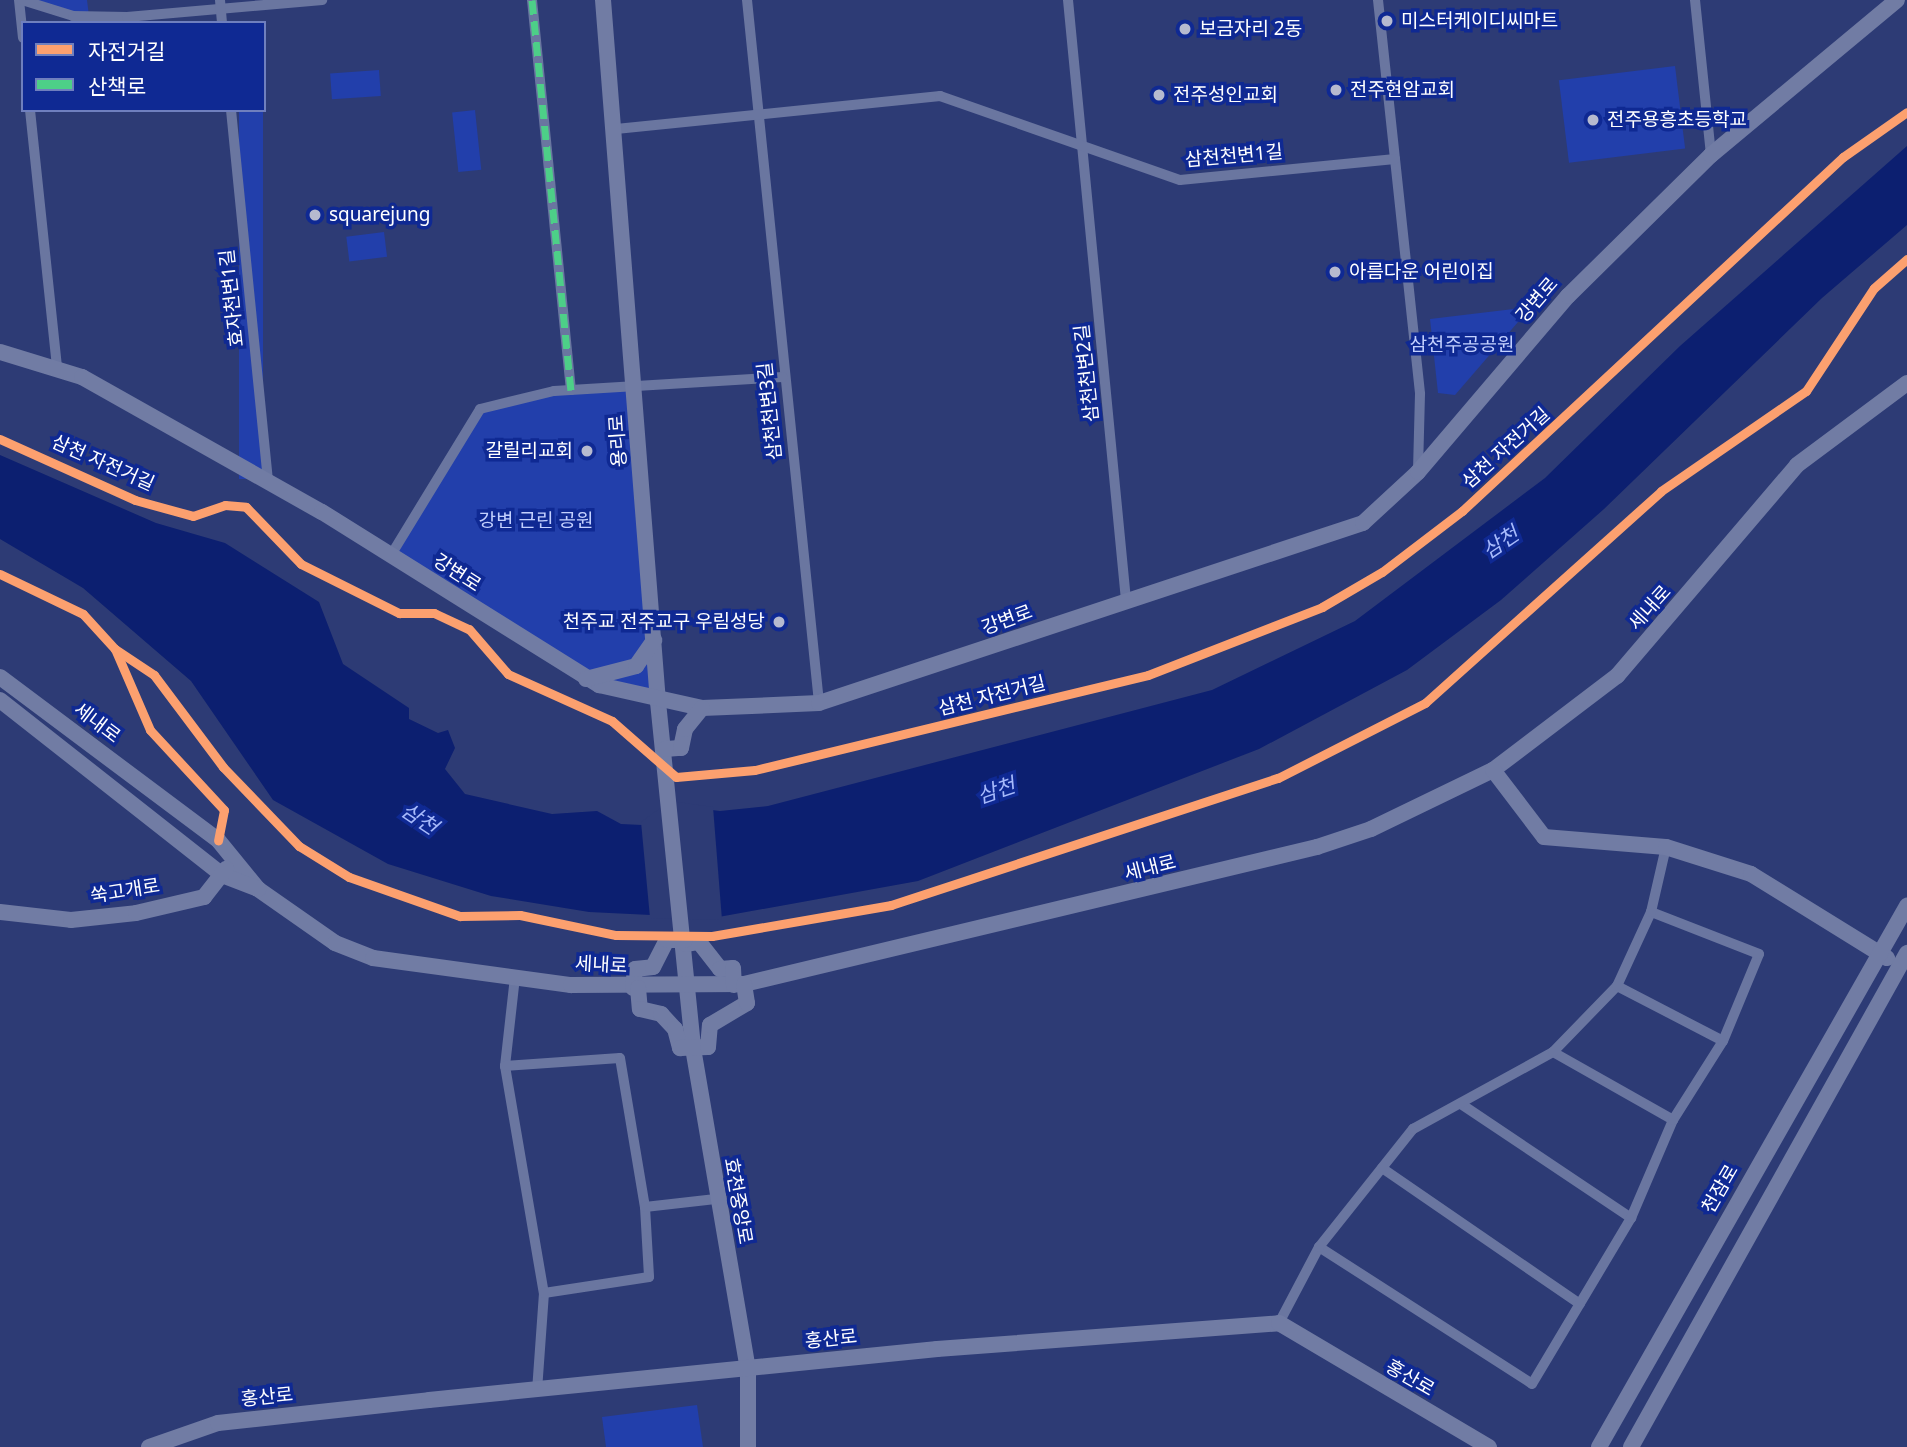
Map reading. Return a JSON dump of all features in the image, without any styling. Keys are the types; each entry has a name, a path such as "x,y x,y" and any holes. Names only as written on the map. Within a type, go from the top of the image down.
{"street":[{"path":"22,21 20,0 73,16 220,4 322,0"},
{"path":"532,0 571,390"},
{"name":"용리로","path":"603,0 616,128 658,706 686,942"},
{"name":"삼천천변3길","path":"747,0 783,377 819,704"},
{"name":"삼천천변2길","path":"1068,0 1126,600"},
{"path":"1378,0 1420,394 1418,472"},
{"path":"1695,0 1711,155"},
{"name":"강변로","path":"0,352 57,365 268,482 391,555 586,679 658,706 702,712 819,704 1363,523 1418,472 1568,296 1711,155 1897,0"},
{"path":"616,128 940,96 1082,142"},
{"path":"30,112 57,365"},
{"name":"효자천변1길","path":"231,112 268,482"},
{"name":"삼천천변1길","path":"1082,142 1180,180 1395,159"},
{"path":"391,555 481,409 571,390 783,377"},
{"name":"세내로","path":"0,700 222,875 258,889 313,930 373,958 515,977 636,988 739,985 1317,847 1371,829 1493,770 1616,676 1797,465 1907,383"},
{"path":"586,679 636,666 654,640"},
{"name":"세내로","path":"0,677 236,856 258,889"},
{"path":"665,749 681,748 685,729 702,712"},
{"path":"1493,770 1544,837 1666,848 1751,874 1881,953 1904,963 1630,1447"},
{"path":"1279,1323 1319,1247 1413,1129 1553,1052 1617,986 1651,912 1666,848"},
{"name":"쑥고개로","path":"0,912 71,920 136,913 204,897 236,856"},
{"name":"천잠로","path":"1599,1447 1907,906"},
{"path":"1319,1247 1532,1384 1631,1218 1673,1120 1723,1041 1759,954 1651,912"},
{"path":"667,940 686,942 699,942 711,961 733,968 747,1003 710,1025 708,1047 680,1048 675,1029 661,1014 640,1009 635,970 658,961 667,940"},
{"name":"효천중앙로","path":"686,942 693,1048 716,1199 748,1371 748,1447"},
{"path":"515,977 505,1066 544,1293 537,1390"},
{"path":"1617,986 1723,1041"},
{"path":"1553,1052 1673,1120"},
{"path":"505,1066 620,1058 645,1207 649,1277 544,1293"},
{"path":"1461,1104 1631,1218"},
{"path":"1382,1168 1580,1304"},
{"path":"645,1207 716,1199"},
{"name":"홍산로","path":"149,1447 218,1423 748,1371 950,1347 1279,1323 1489,1447"}],"green space":[{"path":"22,0 87,0 89,16"},
{"path":"1675,66 1685,148 1569,163 1559,80"},
{"path":"379,70 381,96 332,99 330,73"},
{"path":"475,110 481,170 458,172 452,112"},
{"path":"239,112 263,112 263,479 239,479"},
{"path":"384,232 387,257 349,261 346,237"},
{"name":"삼천주공공원","path":"1531,307 1455,395 1438,393 1430,319"},
{"name":"강변 근린 공원","path":"635,386 658,702 627,697 391,555 480,409 539,395"},
{"path":"697,1405 703,1447 606,1447 602,1417"}],"water":[{"name":"삼천","path":"1907,146 1907,225 1822,298 1604,509 1501,600 1407,670 1259,749 918,881 713,918 589,912 491,896 388,864 273,800 191,681 83,588 0,539 0,455 156,523 225,543 319,602 343,664 409,708 409,719 438,733 448,730 455,748 445,769 465,794 552,814 597,811 621,824 642,825 671,805 720,811 768,806 1212,690 1355,621 1545,478 1680,346"}],"pier":[{"path":"670,801 713,807 722,920 650,918 641,822"}],"marked path":[{"path":"532,0 571,390"}],"cycle path":[{"name":"삼천 자전거길","path":"0,439 135,500 193,516 225,505 246,507 301,564 399,613 434,613 469,629 508,674 612,721 676,777 755,770 1148,675 1322,607 1382,572 1462,511 1843,157 1907,112"},
{"path":"115,649 154,675 223,767 299,846 349,877 460,916 520,915 616,935 712,936 891,905 1278,778 1425,703 1661,491 1806,391 1874,288 1907,259"},
{"path":"0,574 83,614 115,649 150,730 224,810 218,840"}],"place":[{"name":"미스터케이디씨마트","path":"1387,21"},
{"name":"보금자리 2동","path":"1185,29"},
{"name":"전주현암교회","path":"1336,90"},
{"name":"전주성인교회","path":"1159,95"},
{"name":"전주용흥초등학교","path":"1593,120"},
{"name":"squarejung","path":"315,215"},
{"name":"아름다운 어린이집","path":"1335,272"},
{"name":"갈릴리교회","path":"587,451"},
{"name":"천주교 전주교구 우림성당","path":"779,622"}]}
